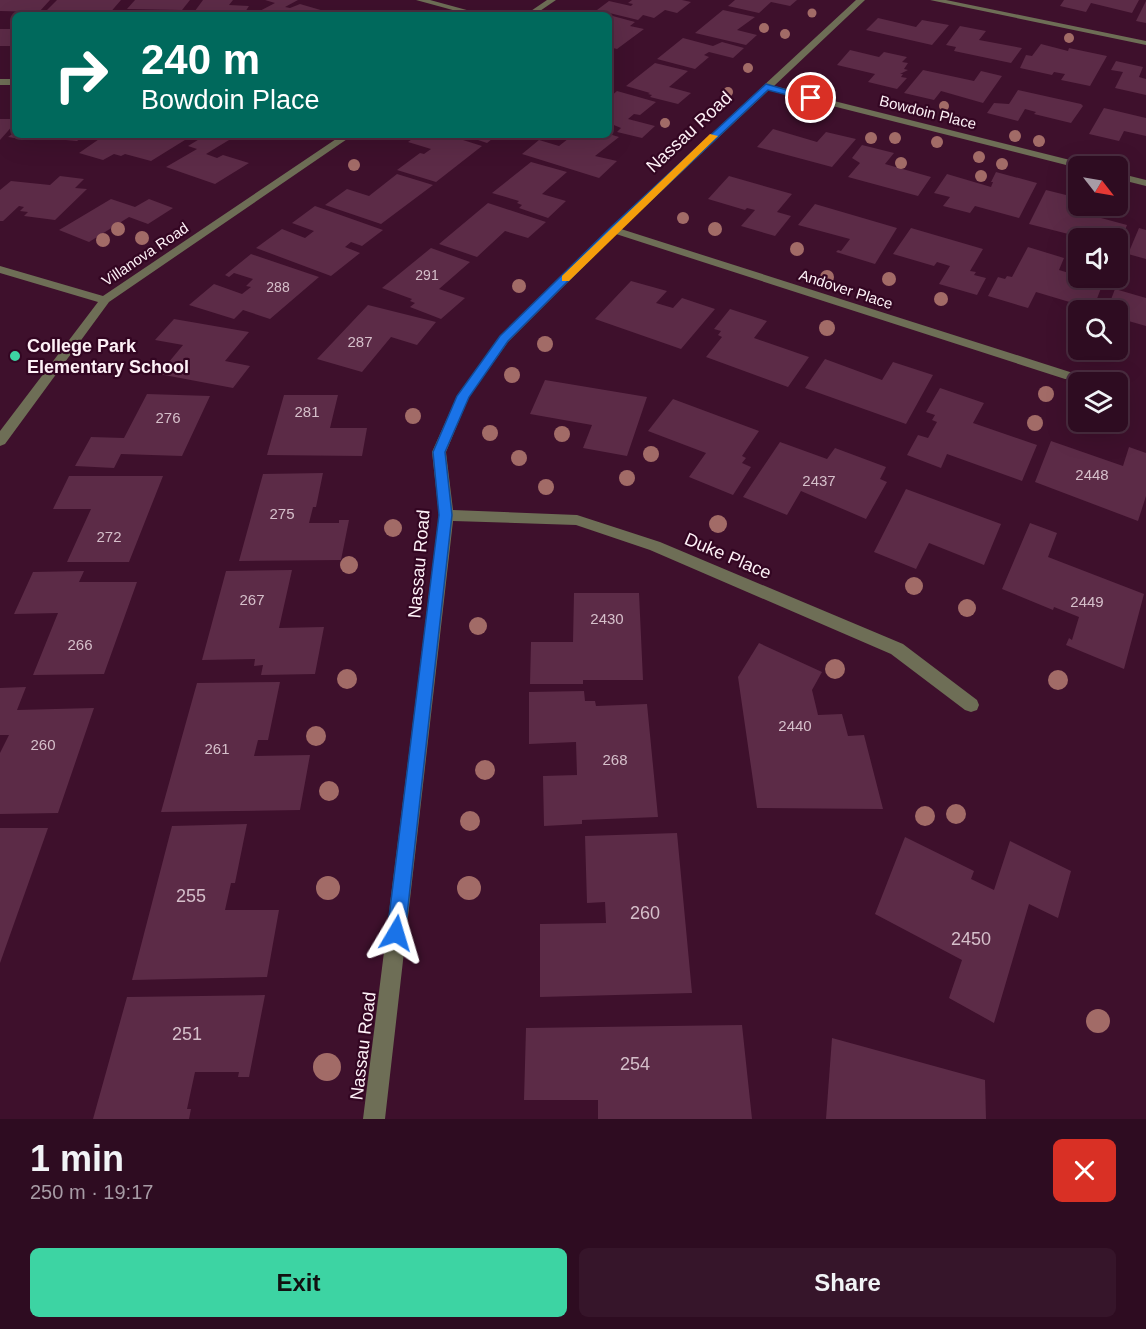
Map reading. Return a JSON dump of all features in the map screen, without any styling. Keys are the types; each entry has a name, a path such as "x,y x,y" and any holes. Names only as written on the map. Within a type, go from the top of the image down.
{"street":[{"path":"420,0 469,12"},
{"path":"534,12 552,0"},
{"name":"Nassau Road","path":"374,1119 446,515 439,452 463,396 504,339 614,230 861,0"},
{"path":"934,0 1146,43"},
{"name":"Bowdoin Place","path":"766,87 1068,162"},
{"name":"Villanova Road","path":"0,441 105,300 343,138"},
{"path":"1128,178 1146,183"},
{"name":"Andover Place","path":"614,230 1068,376"},
{"path":"0,269 105,300"},
{"name":"Duke Place","path":"446,515 577,520 655,546 897,649 971,705"}],"building":[{"path":"0,0 50,0 39,12 0,11"},
{"path":"57,0 121,0 111,12 45,12"},
{"path":"135,0 190,0 182,10 127,9"},
{"path":"203,0 233,0 229,5 249,6 245,12 194,12"},
{"path":"265,0 298,0 285,7 290,8 300,4 324,11 258,12 275,3"},
{"path":"632,0 691,2 677,13 665,10 654,18 643,15 638,20 597,10 609,1 631,6 633,4 628,3"},
{"path":"735,0 797,0 790,6 771,2 759,13 728,6"},
{"path":"1064,0 1139,0 1132,13 1091,3 1086,12 1060,6"},
{"path":"1146,1 1146,23 1136,21"},
{"path":"723,10 755,17 737,30 757,35 746,45 695,33"},
{"path":"612,16 635,22 630,26 644,29 617,49 612,48"},
{"path":"878,18 916,27 922,20 949,25 932,45 866,30"},
{"path":"960,26 986,31 979,40 1022,48 1011,63 954,51 956,47 946,45"},
{"path":"0,29 12,29 12,46 0,46"},
{"path":"683,38 713,46 722,42 744,48 733,58 709,52 704,55 709,57 695,69 657,59"},
{"path":"1041,44 1068,51 1069,48 1107,56 1090,86 1061,80 1065,74 1054,72 1052,75 1020,68 1026,55 1032,56"},
{"path":"850,50 879,57 884,52 907,57 902,62 908,63 904,69 908,70 900,74 903,74 901,77 907,78 897,89 868,82 875,74 837,65"},
{"path":"1116,61 1143,67 1139,77 1146,79 1146,95 1115,88 1123,72 1111,70"},
{"path":"655,63 688,71 669,87 691,93 678,104 650,97 652,95 648,94 650,93 626,86"},
{"path":"923,70 974,81 981,71 1002,76 983,103 941,91 934,100 904,93"},
{"path":"1018,90 1083,106 1071,123 1034,114 1036,112 1025,109 1018,121 987,113 994,103 1009,104"},
{"path":"617,91 656,102 640,115 634,114 628,119 655,126 642,138 617,132 621,128 612,124 612,95"},
{"path":"1104,108 1146,118 1146,136 1124,131 1119,141 1089,134"},
{"path":"0,119 12,119 12,126 0,140"},
{"path":"773,129 817,142 826,132 856,139 832,167 757,147"},
{"path":"612,135 619,137 595,156 617,161 599,178 522,154 539,140 559,146 569,138 612,138"},
{"path":"43,138 80,138 77,141"},
{"path":"101,138 188,138 151,161 125,154 121,156 114,154 103,160 79,153"},
{"path":"201,138 229,140 206,154 217,158 223,155 249,163 215,184 166,167 197,149 188,146"},
{"path":"414,138 457,138 482,146 436,182 397,170 420,153 424,154 431,149 408,142"},
{"path":"472,138 493,138 487,143"},
{"path":"862,145 894,153 885,164 931,177 918,196 848,177 860,163 852,158"},
{"path":"531,162 567,172 542,194 566,201 548,218 519,208 522,205 517,203 519,201 492,193"},
{"path":"996,172 1037,183 1019,218 975,206 970,213 943,206 950,197 934,193 947,174 991,187"},
{"path":"397,174 433,185 381,224 325,205 347,189 369,196"},
{"path":"60,176 84,179 75,188 87,189 55,220 24,216 28,212 20,211 24,207 19,206 3,221 0,221 0,190 11,181 50,185"},
{"path":"729,176 792,194 777,212 791,216 775,236 741,226 755,210 747,208 745,210 708,199"},
{"path":"1046,190 1068,196 1068,216 1094,216 1127,225 1126,228 1068,228 1068,234 1029,224"},
{"path":"111,199 135,207 149,199 173,208 148,224 129,217 89,242 59,230"},
{"path":"488,203 546,222 528,238 505,231 477,257 439,244"},
{"path":"815,204 897,228 875,264 836,252 841,251 850,239 798,225"},
{"path":"315,206 383,230 362,246 351,242 345,247 360,253 331,276 256,248 282,229 305,238 314,231 292,223"},
{"path":"911,228 983,249 970,271 976,272 974,275 986,278 977,295 939,284 950,266 937,262 934,266 893,254"},
{"path":"1139,228 1146,230 1146,259 1128,254"},
{"path":"1028,247 1064,258 1059,270 1068,273 1068,288 1101,288 1096,300 1068,302 1036,292 1028,308 988,296 998,277 1005,279 1007,276 1012,277"},
{"path":"431,248 470,262 439,289 465,298 441,319 410,307 415,303 410,301 412,299 382,288"},
{"path":"251,254 319,277 270,319 243,310 234,319 189,305 214,284 242,294 251,287 246,286 253,279 234,273 229,277 225,275"},
{"path":"631,281 667,291 656,303 673,308 682,298 715,309 681,349 595,319"},
{"path":"1115,289 1146,298 1146,326 1128,321 1128,300 1111,300"},
{"path":"368,305 436,322 417,345 391,337 362,372 317,359"},
{"path":"730,309 767,321 754,338 809,357 788,387 706,357 722,337 718,335 721,331 714,329"},
{"path":"174,319 249,332 225,361 250,366 233,388 159,374 183,345 155,340"},
{"path":"825,359 882,380 893,362 933,375 906,424 805,388"},
{"path":"545,380 647,397 627,456 583,448 592,425 530,414"},
{"path":"940,388 984,403 973,423 1037,445 1022,481 947,454 941,468 907,455 918,435 928,438 937,422 932,420 935,415 926,412"},
{"path":"147,394 210,396 182,456 121,454 114,468 75,466 91,437 124,438"},
{"path":"284,395 338,395 330,428 367,428 362,456 267,455"},
{"path":"673,399 759,431 742,456 746,458 742,463 751,467 733,495 689,477 706,453 648,431"},
{"path":"1051,441 1123,466 1129,447 1146,453 1146,496 1138,521 1035,482"},
{"path":"780,442 827,459 835,448 886,467 880,479 887,482 866,519 801,491 787,515 743,497"},
{"path":"323,473 316,507 313,507 309,523 339,523 339,520 349,520 341,560 239,561 263,474"},
{"path":"69,476 163,476 129,562 67,562 91,509 53,509"},
{"path":"906,489 1001,524 984,565 929,543 916,569 874,552"},
{"path":"1030,523 1057,533 1048,557 1144,594 1124,669 1066,645 1069,638 1072,640 1079,617 1054,607 1053,610 1002,589"},
{"path":"292,570 279,628 324,627 315,674 261,675 263,665 254,666 255,659 202,660 226,571"},
{"path":"84,571 79,582 137,582 104,674 33,675 58,613 14,614 33,572"},
{"path":"574,593 639,593 643,680 583,680 583,684 530,684 531,642 573,642"},
{"path":"759,643 822,672 812,690 818,715 842,714 848,736 864,735 883,809 757,808 738,677"},
{"path":"280,682 268,740 258,740 254,756 310,755 300,810 161,812 197,683"},
{"path":"26,687 17,710 94,708 58,813 0,814 0,753 9,735 0,735 0,688"},
{"path":"584,691 585,701 595,701 596,706 647,704 658,817 582,820 582,824 544,826 543,776 577,775 576,742 529,744 529,692"},
{"path":"247,824 235,883 231,883 225,910 279,910 267,977 132,980 172,826"},
{"path":"0,828 48,828 0,963"},
{"path":"677,833 692,993 540,997 540,924 606,923 605,902 587,903 585,836"},
{"path":"905,837 974,871 971,879 994,890 1010,841 1071,871 1058,918 1029,904 994,1023 949,998 962,960 875,914"},
{"path":"265,995 249,1077 238,1077 239,1072 195,1072 187,1109 191,1109 189,1119 93,1119 127,997"},
{"path":"742,1025 752,1119 598,1119 598,1100 524,1100 526,1028"},
{"path":"832,1038 985,1080 986,1119 826,1119"}],"slow traffic":[{"path":"566,279 713,136"}],"place":[{"name":"College Park Elementary School","path":"15,356"}],"route":[{"path":"396,933 446,515 439,452 463,396 504,339 614,230 766,87 811,98"}]}
